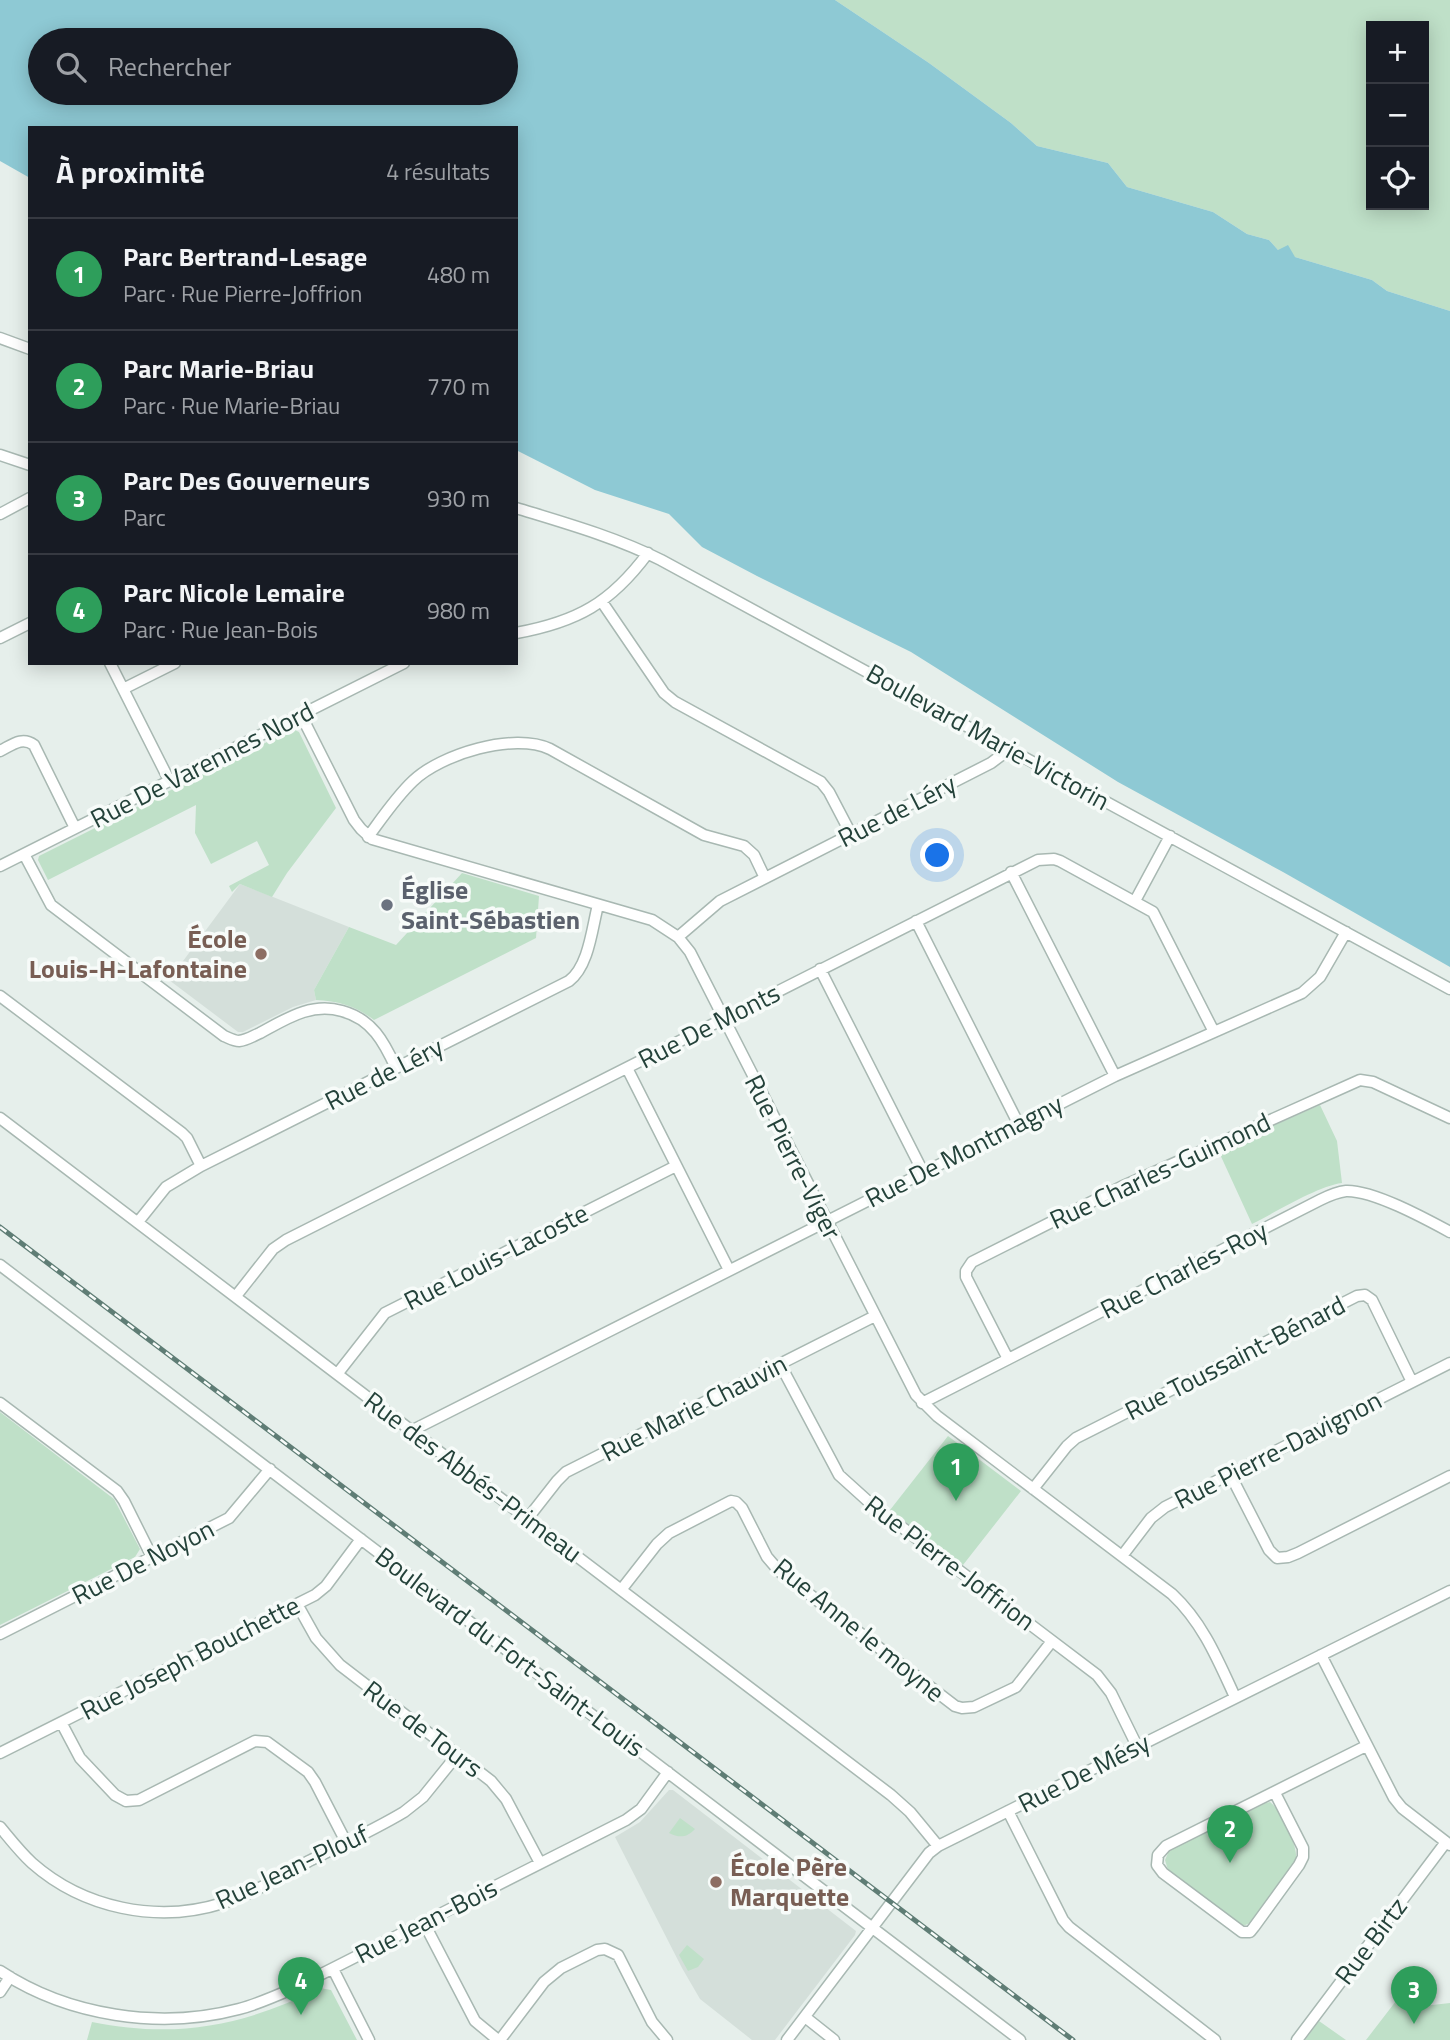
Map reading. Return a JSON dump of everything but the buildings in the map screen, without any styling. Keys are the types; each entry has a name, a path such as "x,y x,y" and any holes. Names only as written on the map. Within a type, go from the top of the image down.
{"street":[{"path":"0,338 28,348"},
{"path":"0,455 28,464"},
{"path":"0,514 28,499"},
{"name":"Boulevard Marie-Victorin","path":"518,509 569,524 648,554 1450,989"},
{"path":"518,633 559,623 602,602 619,588 648,554"},
{"path":"602,602 664,693 675,702 821,782 830,792 850,834"},
{"path":"0,638 28,624"},
{"path":"111,665 169,780"},
{"path":"123,689 171,665"},
{"name":"Rue De Varennes Nord","path":"0,866 400,665"},
{"path":"301,716 354,820 368,836 405,789 431,768 466,753 493,746 529,743 550,749 704,835 744,846 754,855 765,878"},
{"path":"0,751 19,741 29,742 34,746 75,828"},
{"name":"Rue de Léry","path":"678,937 713,905 991,763 1003,754 1007,747"},
{"name":"Rue Pierre-Viger","path":"368,836 652,920 678,937 690,952 911,1388 922,1403 1172,1594 1192,1615 1207,1637 1235,1697"},
{"path":"1135,901 1170,836"},
{"path":"24,854 51,905 224,1036 241,1041 297,1013 315,1009 337,1010 357,1017 370,1026 382,1040 396,1068"},
{"name":"Rue De Monts","path":"236,1296 279,1244 1038,860 1054,859 1148,908 1156,916 1213,1031"},
{"path":"1011,872 1115,1076"},
{"name":"Rue de Léry","path":"138,1222 166,1187 201,1166 574,978 584,961 598,905"},
{"path":"916,921 1018,1124"},
{"name":"Rue De Montmagny","path":"413,1430 1115,1076 1308,988 1320,977 1346,932"},
{"path":"820,970 923,1172"},
{"path":"0,996 183,1133 201,1166"},
{"path":"627,1068 729,1270"},
{"name":"Rue Charles-Guimond","path":"1008,1359 966,1277 966,1270 972,1262 1121,1187 1355,1082 1373,1082 1450,1118"},
{"name":"Rue des Abbés-Primeau","path":"0,1118 891,1795 937,1846"},
{"name":"Rue Louis-Lacoste","path":"338,1373 385,1313 676,1166"},
{"name":"Rue Charles-Roy","path":"922,1403 1339,1192 1357,1192 1375,1197 1450,1232"},
{"name":"Boulevard du Fort-Saint-Louis","path":"0,1265 1020,2040"},
{"name":"Rue Toussaint-Bénard","path":"1033,1489 1076,1438 1357,1296 1365,1295 1372,1300 1412,1382"},
{"name":"Rue Marie Chauvin","path":"528,1518 566,1472 875,1316"},
{"name":"Rue Pierre-Davignon","path":"1122,1556 1157,1512 1450,1363"},
{"name":"Rue Pierre-Joffrion","path":"780,1364 845,1482 1097,1675 1105,1684 1137,1746"},
{"path":"0,1403 117,1491 152,1557"},
{"name":"Rue De Noyon","path":"0,1634 229,1518 270,1469"},
{"path":"1230,1474 1269,1550 1277,1558 1298,1553 1450,1476"},
{"name":"Rue Anne le moyne","path":"621,1590 668,1533 726,1503 736,1502 742,1508 767,1557 779,1571 955,1706 968,1709 1016,1687 1052,1641"},
{"name":"Rue Joseph Bouchette","path":"0,1753 315,1595 326,1586 361,1539"},
{"name":"Rue De Mésy","path":"788,2040 937,1846 1450,1591"},
{"name":"Rue de Tours","path":"297,1604 316,1638 340,1665 501,1791 540,1863"},
{"path":"1321,1655 1397,1802 1448,1843"},
{"path":"62,1724 80,1758 116,1796 126,1801 139,1800 255,1741 267,1742 298,1763 316,1782 346,1842"},
{"path":"1275,1793 1301,1843 1303,1857 1300,1866 1254,1927 1250,1931 1242,1932 1163,1873 1157,1866 1157,1854 1166,1846 1366,1746"},
{"name":"Rue Jean-Plouf","path":"0,1827 33,1863 71,1890 115,1907 151,1912 181,1911 223,1903 256,1889 411,1808 429,1791 457,1755"},
{"name":"Rue Jean-Bois","path":"0,1971 52,1997 87,2009 132,2017 174,2018 208,2015 251,2005 333,1969 634,1815 647,1802 668,1772"},
{"path":"1008,1811 1069,1927 1215,2040"},
{"name":"Rue Birtz","path":"1297,2040 1448,1843"},
{"path":"424,1923 475,2021 499,2040 553,1974 597,1950 605,1949 618,1955 652,2022 667,2040"},
{"path":"333,1969 369,2040"},
{"path":"0,1992 10,1977"},
{"path":"805,2018 834,2040"}],"shaded area":[{"name":"École Louis-H-Lafontaine","path":"240,884 349,927 314,990 316,1000 293,1007 243,1032 238,1032 169,980"},
{"name":"École Père Marquette","path":"669,1790 673,1790 856,1931 775,2040 752,2040 700,1999 615,1837 640,1822"}],"green space":[{"path":"835,0 1450,0 1450,311 1387,291 1372,280 1278,250 1269,240 1247,234 1213,212 1127,187 1108,163 1037,146 1011,123 929,63"},
{"path":"293,729 299,732 336,808 272,897 240,884 232,892 229,886 269,865 257,841 211,864 195,833 196,805 48,880 38,860 39,856"},
{"path":"462,873 539,896 536,938 374,1020 347,1005 316,1000 314,990 349,927 396,945"},
{"path":"1320,1105 1337,1141 1342,1183 1309,1194 1252,1224 1218,1150"},
{"path":"0,1412 114,1499 140,1549 135,1557 0,1625"},
{"path":"948,1436 1021,1491 963,1565 890,1510"},
{"path":"1270,1802 1288,1829 1295,1847 1296,1861 1250,1923 1243,1926 1168,1870 1165,1860 1169,1851"},
{"path":"680,1818 695,1829 683,1836 669,1833"},
{"path":"687,1945 704,1959 698,1967 688,1971 679,1955"},
{"path":"320,1988 331,1990 357,2040 87,2040 92,2022 153,2029 209,2026 264,2012"},
{"path":"1396,2001 1405,2008 1450,2003 1450,2040 1366,2040"},
{"path":"1319,2021 1346,2040 1305,2040"}],"water":[{"path":"0,0 835,0 929,63 1011,123 1037,146 1108,163 1127,187 1213,212 1247,234 1269,240 1278,250 1288,245 1295,257 1372,280 1387,291 1450,311 1450,967 1118,782 911,652 702,547 669,514 595,490 518,451 518,126 28,126 28,177 0,161"}],"railway":[{"path":"0,1227 1073,2040"}],"place":[{"name":"Église Saint-Sébastien","path":"387,905"},
{"name":"École Louis-H-Lafontaine","path":"261,954"},
{"name":"Parc Bertrand-Lesage","path":"956,1501"},
{"name":"Parc Marie-Briau","path":"1230,1863"},
{"name":"École Père Marquette","path":"716,1882"},
{"name":"Parc Nicole Lemaire","path":"301,2015"},
{"name":"Parc Des Gouverneurs","path":"1414,2024"}]}
